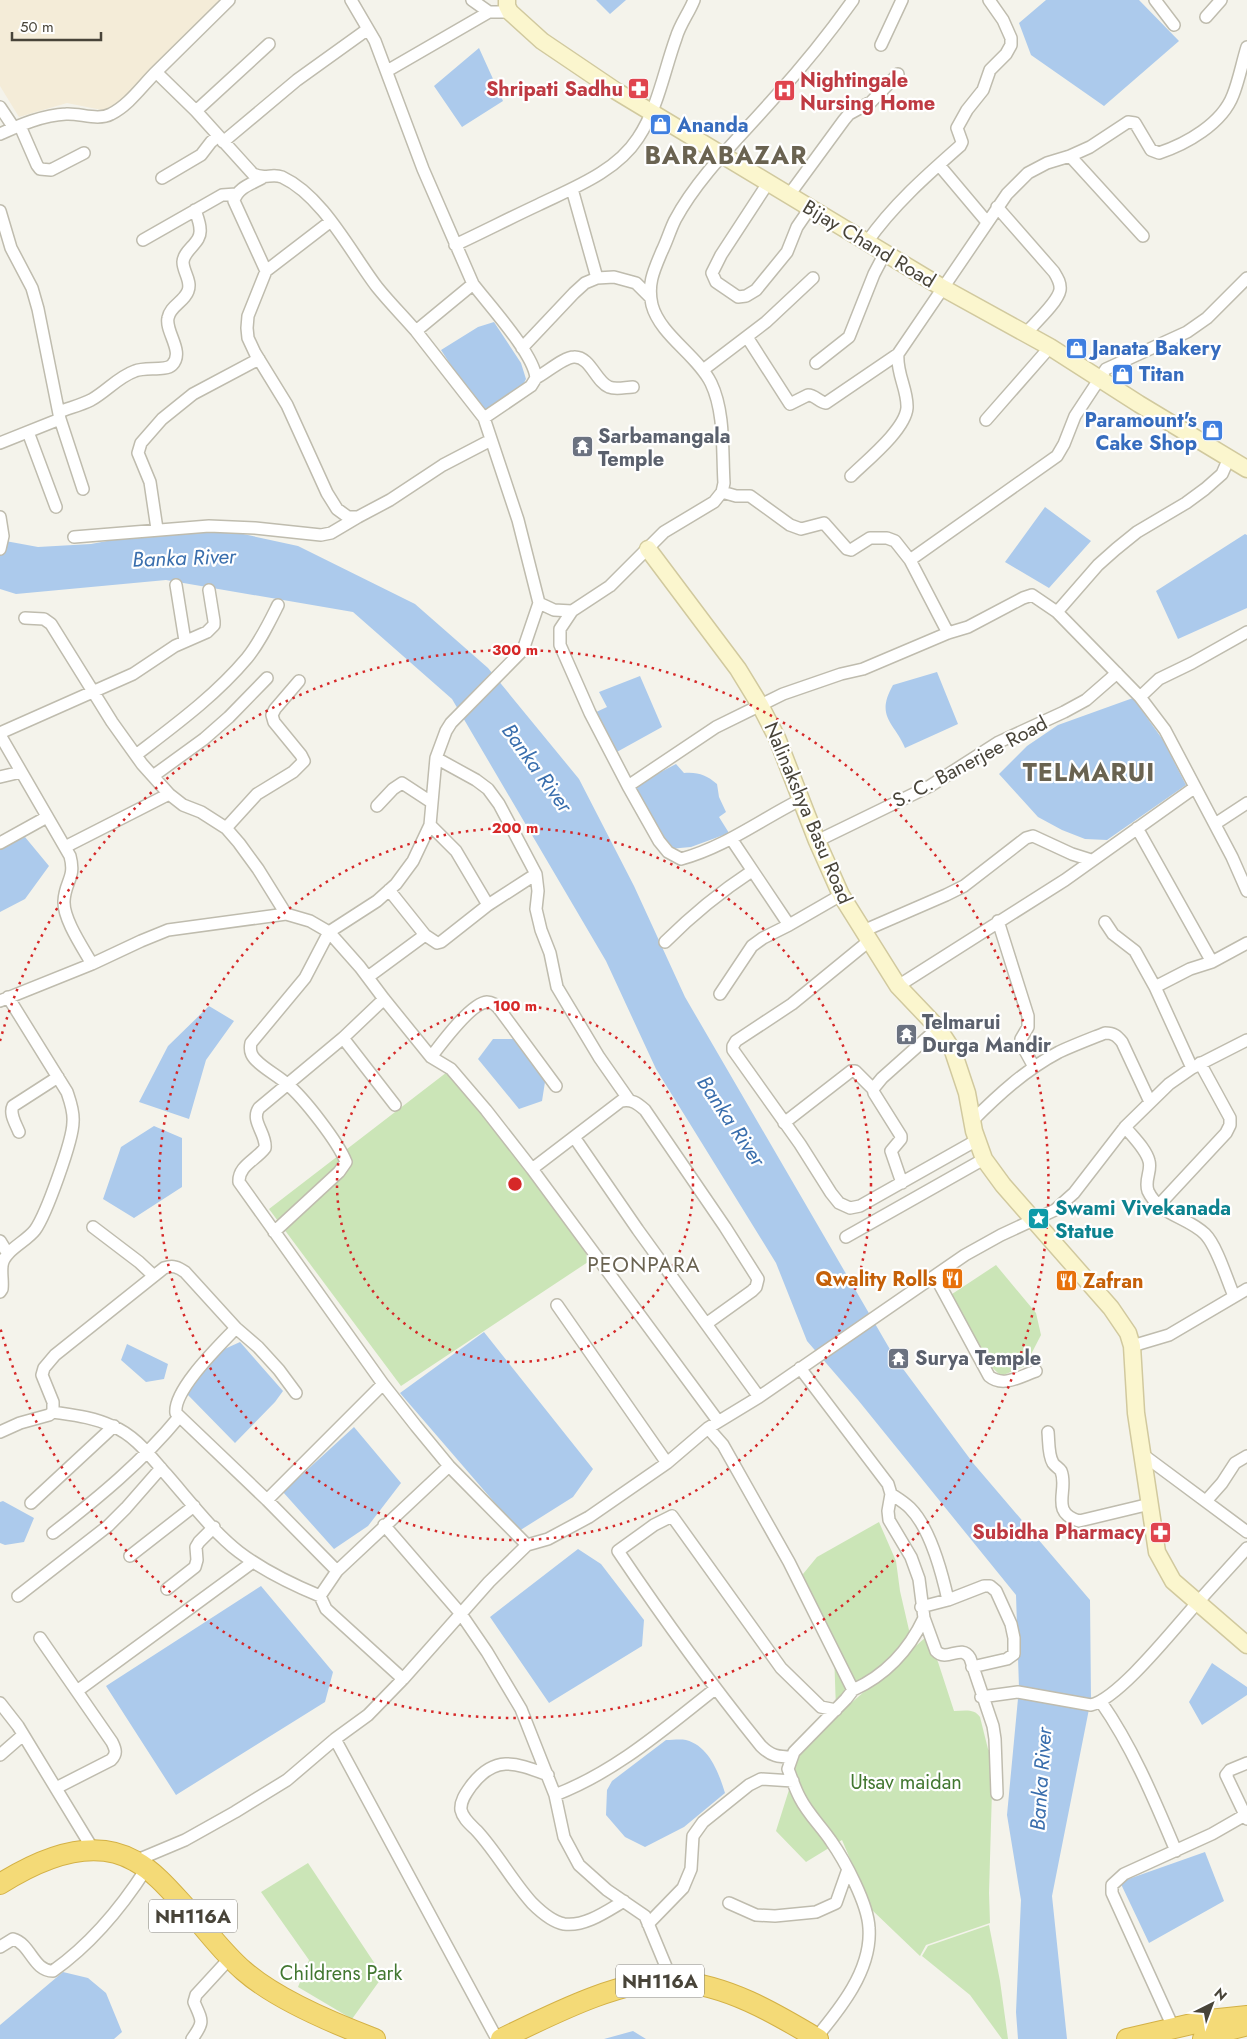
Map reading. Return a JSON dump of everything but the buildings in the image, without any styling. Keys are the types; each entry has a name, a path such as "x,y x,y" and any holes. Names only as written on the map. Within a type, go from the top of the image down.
{"highway":[{"name":"NH116A","path":"0,1884 31,1866 73,1852 94,1851 114,1854 140,1865 173,1894 230,1958 246,1973 269,1989 368,2037"},
{"name":"NH116A","path":"501,2039 531,2032 571,2006 596,1997 650,1982 672,1980 722,1990 754,2004 816,2039"},
{"path":"1127,2039 1209,2020 1247,2016"},
{"path":"1203,2039 1247,2026"}],"street":[{"path":"0,134 52,115 68,114 92,117 110,115 126,104 229,0"},
{"path":"351,0 368,29 387,70 424,170 455,245 474,284 522,348 535,369 536,378"},
{"path":"472,0 489,12"},
{"path":"455,245 572,189 598,175 622,156 638,138 651,112 659,94 676,37 694,0"},
{"path":"800,800 732,840 681,859 668,852 659,841 628,786 590,713 560,645 560,629 572,611 610,586 664,532 710,505 722,492 724,483 719,412 710,382 702,370 658,320 650,297 651,275 676,219 722,155 828,35 854,0"},
{"path":"880,45 902,0"},
{"path":"867,242 882,219 960,146 962,142 957,128 967,110 983,90 990,70 1006,54 1011,46 1003,20 989,0"},
{"path":"1155,0 1174,26"},
{"path":"1206,17 1221,0"},
{"path":"387,70 489,12 510,5"},
{"name":"Bijay Chand Road","path":"510,5 542,42 616,91 943,288 1050,347 1247,469"},
{"path":"162,178 201,155 210,142 220,139 368,29"},
{"path":"196,112 269,44"},
{"path":"747,337 790,404 808,395 811,395 821,403 826,403 898,354 997,207 1028,173 1090,147 1128,122 1135,123 1151,150 1159,153 1196,135 1214,122 1225,110 1233,96 1247,47"},
{"path":"156,72 196,112 247,169 262,178"},
{"path":"789,195 849,114 871,102 898,74"},
{"path":"0,107 17,127 40,169 51,170 84,153"},
{"path":"1070,156 1143,236"},
{"path":"939,165 987,222"},
{"path":"144,240 222,195 236,194 262,178 280,176 304,193 330,221 378,287 416,331 484,418 518,520 539,603 523,650 451,723 446,731 436,758 430,825 413,861 390,890 377,901 329,932 305,978 293,995 256,1035 249,1049 258,1063 288,1084 308,1106 346,1162 339,1172 274,1232"},
{"path":"768,183 721,255 712,273 716,282 731,294 738,297 746,296 756,290 787,252 797,227 810,208"},
{"path":"572,189 597,278"},
{"path":"236,194 234,201 266,271"},
{"path":"997,207 1059,280 1060,291 1056,300 1026,333"},
{"path":"0,443 28,432 92,399 123,375 140,369 166,369 172,366 176,358 176,350 167,320 169,312 183,300 190,287 183,263 186,254 199,239 201,230 195,210"},
{"path":"0,211 12,248 32,288 38,309 59,415 83,489"},
{"path":"330,221 266,271 248,316 247,328 248,338 287,405 328,493 338,509 348,517 358,517"},
{"path":"816,363 849,337 874,274 885,253"},
{"path":"522,348 574,293 585,283 597,278 614,277 636,283 650,297"},
{"path":"702,370 784,307 812,278"},
{"path":"910,560 1057,456 1075,416 1106,369 1187,332 1207,318 1247,278"},
{"path":"416,331 474,284"},
{"path":"986,420 1050,347"},
{"path":"850,476 894,433 904,420 907,407 897,365 898,354"},
{"path":"484,418 530,386 536,378 568,358 574,357 584,361 608,387 633,387"},
{"path":"157,529 150,482 138,453 138,447 162,419 193,394 260,360"},
{"path":"28,432 56,507"},
{"path":"74,537 209,526 255,528 321,535 331,533 390,500 443,465 491,440"},
{"path":"1057,612 1098,565 1137,532 1205,489 1222,474 1229,458"},
{"path":"722,492 736,496 750,496 790,525 801,529 824,523 847,549 851,550 870,538 888,538 895,541 910,560 948,633"},
{"path":"0,517 3,536 0,549"},
{"name":"Nalinakshya Basu Road","path":"648,549 738,669 760,704 777,738 800,800 841,895 898,986 938,1028 953,1051 961,1072 971,1122 984,1158 1003,1185 1033,1221 1111,1308 1128,1333 1132,1346 1136,1413 1157,1552 1173,1580 1247,1645"},
{"path":"176,585 185,641"},
{"path":"92,964 66,916 65,891 72,874 70,856 0,734 140,670 185,641 207,632 214,625 209,590"},
{"path":"628,786 716,727 760,704 807,685 863,669 948,633 968,627 1032,595 1057,612 1140,697 1165,730 1232,857 1247,891"},
{"path":"539,603 554,610 572,611"},
{"path":"136,755 195,710 248,658 263,635 278,605"},
{"path":"25,618 44,619 51,624 92,692 153,776 169,794 183,805 201,812 226,828 258,869 286,914"},
{"path":"1140,697 1159,679 1200,659 1247,632"},
{"name":"S. C. Banerjee Road","path":"817,841 930,786 999,742 1086,700 1117,673"},
{"path":"153,776 204,739 229,717 267,678"},
{"path":"226,828 258,794 293,772 304,762 302,755 274,722 272,715 299,681"},
{"path":"436,758 476,780 488,790 499,804 536,874 538,891 536,909 541,930 550,953 557,987 599,1058 629,1100 637,1103 645,1110 758,1279 756,1287 752,1291 706,1324"},
{"path":"0,776 21,772"},
{"path":"377,806 393,789 402,783 431,802"},
{"path":"898,986 1065,880 1194,788"},
{"path":"64,847 169,794"},
{"path":"1215,824 1247,803"},
{"path":"0,843 48,817"},
{"path":"430,825 456,851 488,905"},
{"path":"1137,828 1212,962"},
{"path":"977,1140 860,1206 850,1208 839,1203 831,1193 735,1054 732,1046 736,1041 792,1004 866,936 964,886 1026,838 1033,836 1072,854 1091,860"},
{"path":"732,840 789,926"},
{"path":"665,942 706,903 722,890 752,871"},
{"path":"390,890 432,942 437,943 441,942 488,905 536,874"},
{"path":"720,994 752,946 841,895"},
{"path":"0,1292 3,1277 2,1267 8,1254 34,1231 43,1217 70,1140 74,1122 67,1092 4,999 92,964 168,930 286,914 310,921 329,932 432,1057 451,1069 532,1169 718,1422"},
{"path":"998,921 1028,1016 1028,1027 1021,1039 1022,1045 1034,1067"},
{"path":"1105,922 1113,934 1135,951 1196,1066 1230,1118 1230,1125 1226,1133 1160,1205"},
{"path":"368,977 425,934"},
{"path":"1155,987 1190,969 1212,962 1247,942"},
{"path":"384,999 344,1038 288,1084 256,1114 264,1135 265,1148 239,1175 242,1186 383,1384 449,1466 527,1545"},
{"path":"432,1057 457,1024 482,1003 489,1002 500,1010 556,1086"},
{"path":"873,1089 882,1078 938,1028"},
{"path":"971,1122 995,1098 1034,1067 1059,1052 1105,1033 1112,1033 1122,1042 1150,1102"},
{"path":"344,1038 395,1105"},
{"path":"0,1946 13,1939 20,1941 39,1966 46,1971 53,1971 95,1935 130,1894 140,1865 235,1812 287,1780 335,1739 368,1715 403,1679 489,1582 527,1545 548,1539 589,1517 667,1464 708,1428 759,1397 965,1255 1001,1235 1055,1210 1074,1192 1125,1127 1169,1084 1196,1066 1247,1040"},
{"path":"784,1123 851,1071 855,1070 860,1073 873,1089 901,1136 901,1139 891,1151 902,1183"},
{"path":"19,1132 12,1115 11,1110 13,1106 58,1077"},
{"path":"532,1169 621,1102 629,1100"},
{"path":"1125,1127 1150,1161 1146,1180 1148,1191 1172,1215 1195,1226 1206,1235 1214,1247 1234,1296"},
{"path":"574,1137 638,1230 759,1397"},
{"path":"846,1237 984,1158"},
{"path":"93,1227 128,1253 154,1276"},
{"path":"0,1241 8,1254"},
{"path":"53,1412 53,1402 42,1375 44,1368 55,1356 154,1276 164,1268 171,1266 179,1268 236,1328 258,1347 279,1370 296,1393"},
{"path":"935,1276 989,1376 995,1381 1002,1382 1036,1371"},
{"path":"1132,1346 1169,1335 1247,1289"},
{"path":"557,1304 667,1464"},
{"path":"236,1328 184,1389 175,1408 179,1417 267,1500 337,1571"},
{"path":"800,1368 888,1484 891,1494 888,1511 889,1520 911,1557 919,1579 923,1612 934,1646 939,1655 945,1656 962,1651 967,1653 993,1726 997,1794"},
{"path":"267,1500 383,1384"},
{"path":"0,1431 20,1422 49,1415 53,1412 88,1417 114,1426 148,1452 194,1506 238,1551 292,1585 320,1596 326,1609 403,1679"},
{"path":"53,1534 93,1502 148,1452 179,1417"},
{"path":"31,1503 114,1426"},
{"path":"708,1428 723,1445 780,1545 853,1690"},
{"path":"1048,1432 1053,1462 1061,1472 1061,1502 1064,1511 1070,1518 1079,1521 1150,1504"},
{"path":"1142,1454 1247,1532"},
{"path":"1206,1501 1222,1483 1235,1463 1247,1456"},
{"path":"320,1596 337,1571 384,1524 449,1466"},
{"path":"18,1596 108,1526 161,1468"},
{"path":"891,1494 910,1508 918,1519 939,1562 948,1600"},
{"path":"130,1556 194,1506"},
{"path":"792,1757 779,1757 768,1754 715,1688 655,1606 618,1550 654,1525 672,1516 782,1668 821,1707 836,1710"},
{"path":"384,1524 461,1614 521,1709 556,1795 564,1837 579,1865 608,1890 645,1916 672,1980"},
{"path":"167,1589 195,1567 197,1560 196,1547 214,1527"},
{"path":"982,1697 1018,1692 1096,1704 1114,1692 1160,1646 1247,1548"},
{"path":"77,1691 253,1562"},
{"path":"816,2039 843,2004 857,1978 867,1950 869,1928 864,1908 848,1869 831,1840 800,1798 788,1769 794,1752 853,1690 870,1683 906,1649 916,1635 923,1612 984,1586 990,1586 996,1590 1011,1624 1014,1638 1014,1654 1006,1659 972,1667"},
{"path":"40,1638 116,1750 115,1756 111,1760 56,1788"},
{"path":"556,1795 604,1773 638,1749 715,1688"},
{"path":"0,1703 23,1735 94,1851"},
{"path":"1096,1704 1130,1748 1176,1850"},
{"path":"0,1755 23,1735"},
{"path":"335,1739 497,2039"},
{"path":"548,1775 518,1763 504,1763 491,1768 477,1778 463,1798 461,1808 464,1818 488,1844 533,1904 547,1916 564,1924 581,1922 600,1916 624,1901"},
{"path":"1173,2027 1112,1893 1112,1885 1124,1874 1246,1817 1226,1775 1230,1770 1247,1763"},
{"path":"648,1924 683,1888 691,1869 693,1836 703,1822 749,1785 761,1780 793,1781"},
{"path":"729,1903 756,1915 776,1916 816,1912 836,1903 848,1869"},
{"path":"192,2039 202,2023 202,2018 194,2002 196,1996 230,1958"}],"shaded area":[{"path":"0,0 221,0 127,96 107,111 67,103 19,117 0,86"}],"green space":[{"path":"451,1069 583,1240 588,1262 401,1386 269,1209"},
{"path":"996,1265 1036,1313 1041,1335 1025,1366 1001,1376 974,1350 943,1300"},
{"path":"879,1522 896,1561 900,1591 912,1643 836,1710 834,1652 807,1600 803,1574 817,1557"},
{"name":"Utsav maidan","path":"926,1637 938,1662 954,1711 969,1711 978,1714 988,1749 993,1756 989,1893 990,1923 926,1945 920,1956 872,1910 842,1840 806,1862 776,1831 794,1774 793,1770 798,1750"},
{"name":"Childrens Park","path":"308,1863 383,1976 352,2019 298,1987 309,1960 261,1892"},
{"path":"989,1925 1000,1981 1008,2039 1002,2039 970,1995 922,1956 928,1946"}],"water":[{"path":"596,0 626,0 610,14"},
{"path":"1046,0 1139,0 1179,41 1104,106 1031,55 1019,23"},
{"path":"479,48 503,101 462,127 434,86"},
{"path":"494,322 521,363 526,379 523,385 489,413 478,407 441,350 478,327"},
{"path":"1045,507 1091,541 1049,588 1005,562"},
{"name":"Banka River","path":"220,529 298,546 415,604 488,668 579,779 634,886 685,997 895,1358 973,1463 1090,1600 1091,1699 1052,1896 1067,2039 1018,2039 1016,2012 1021,1900 1007,1815 1019,1688 1016,1595 858,1400 807,1341 776,1263 656,1069 606,961 452,699 353,612 166,580 16,594 0,589 0,540 38,547 91,544 144,534"},
{"path":"1245,534 1247,535 1247,608 1178,639 1156,591"},
{"path":"937,672 958,724 905,748 888,719 886,705 888,696 893,685"},
{"path":"640,676 662,727 615,753 594,713 607,707 599,692"},
{"path":"1133,698 1163,740 1186,785 1107,840 1085,839 1062,830 1038,817 999,774 1027,746 1058,725"},
{"path":"676,764 684,773 702,775 717,784 719,797 726,812 719,817 729,833 691,847 669,849 637,794 636,785"},
{"path":"25,837 49,866 25,899 0,912 0,849"},
{"path":"209,1006 234,1021 206,1060 189,1119 139,1102 168,1046"},
{"path":"493,1039 516,1039 545,1082 542,1101 519,1109 478,1059"},
{"path":"154,1126 182,1138 182,1187 134,1218 103,1199 121,1147"},
{"path":"484,1332 593,1469 573,1497 519,1531 400,1393"},
{"path":"240,1342 283,1391 275,1402 235,1443 187,1394 218,1352"},
{"path":"127,1344 168,1364 164,1379 146,1382 121,1360"},
{"path":"354,1427 401,1483 368,1526 334,1549 283,1492"},
{"path":"3,1501 34,1518 24,1542 5,1545 0,1543 0,1502"},
{"path":"578,1549 601,1564 644,1620 642,1646 549,1703 490,1617"},
{"path":"261,1586 333,1672 325,1702 176,1795 106,1686"},
{"path":"1212,1663 1247,1687 1247,1695 1202,1725 1189,1702"},
{"path":"666,1740 686,1740 701,1748 712,1761 725,1793 684,1827 645,1847 625,1837 606,1815 607,1790 612,1781"},
{"path":"1205,1852 1224,1901 1149,1943 1120,1882"},
{"path":"63,1972 88,1978 106,1993 122,2032 114,2039 0,2039 0,2025"},
{"path":"633,2031 646,2039 604,2039"}],"place":[{"name":"Shripati Sadhu","path":"639,89"},
{"name":"Nightingale Nursing Home","path":"784,91"},
{"name":"Ananda","path":"661,125"},
{"name":"Janata Bakery","path":"1076,348"},
{"name":"Titan","path":"1123,374"},
{"name":"Paramount's Cake Shop","path":"1213,431"},
{"name":"Sarbamangala Temple","path":"582,447"},
{"name":"Telmarui Durga Mandir","path":"906,1034"},
{"name":"Swami Vivekanada Statue","path":"1039,1219"},
{"name":"Qwality Rolls","path":"953,1279"},
{"name":"Zafran","path":"1067,1281"},
{"name":"Surya Temple","path":"899,1358"},
{"name":"Subidha Pharmacy","path":"1161,1532"}],"district":[{"name":"BARABAZAR","path":"726,155"},
{"name":"TELMARUI","path":"1089,772"},
{"name":"PEONPARA","path":"644,1265"}]}
